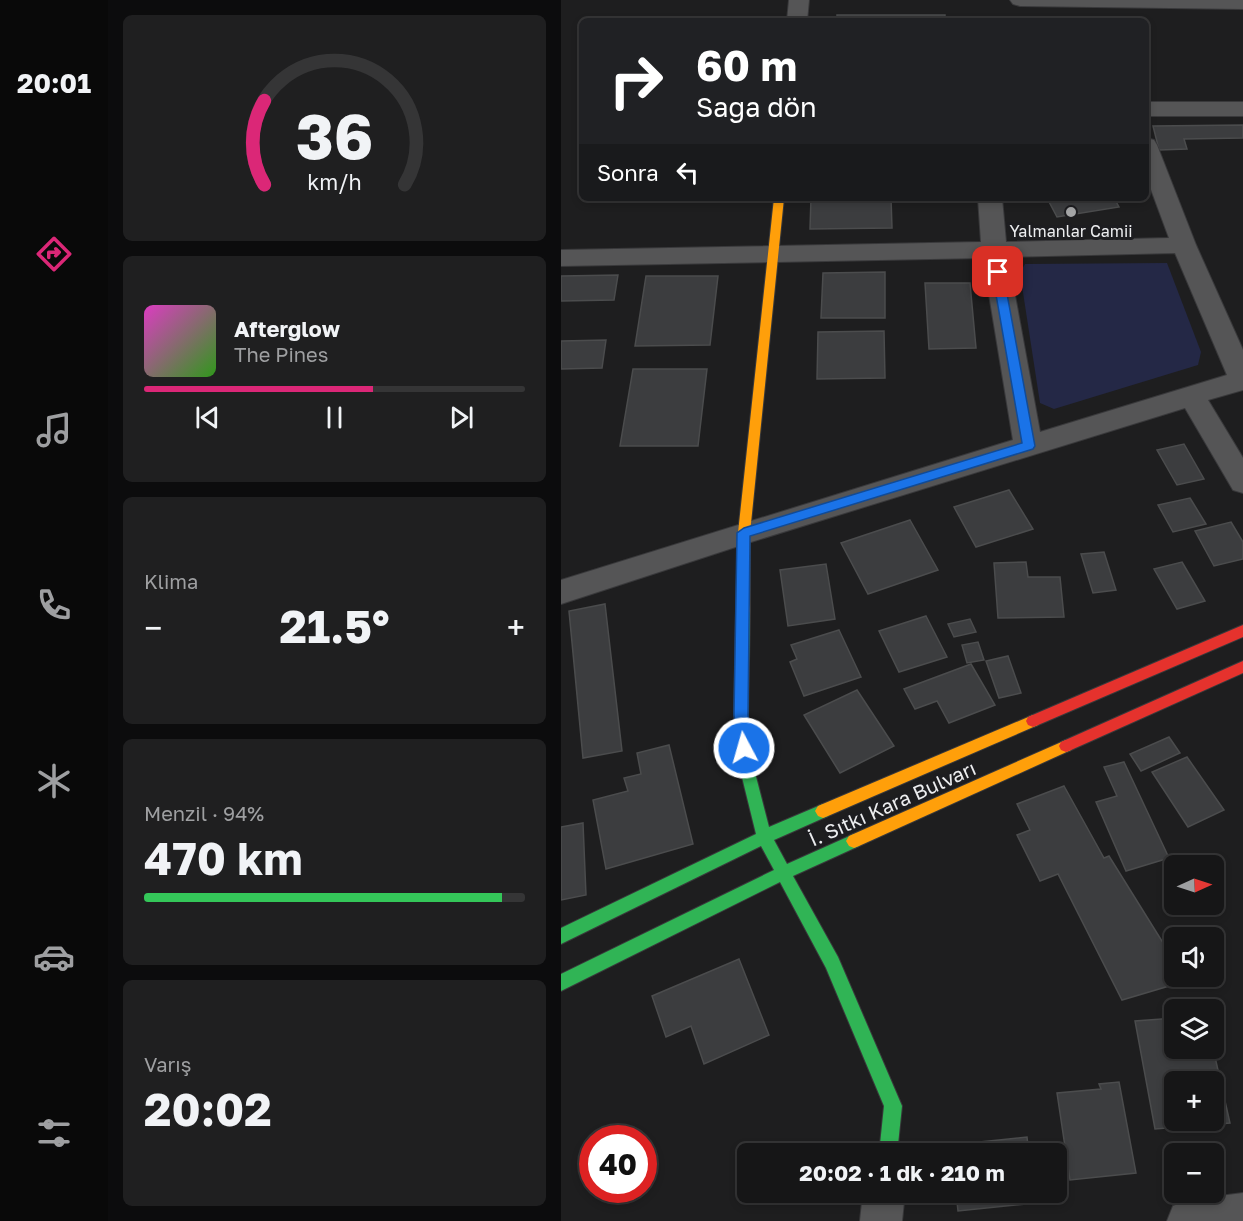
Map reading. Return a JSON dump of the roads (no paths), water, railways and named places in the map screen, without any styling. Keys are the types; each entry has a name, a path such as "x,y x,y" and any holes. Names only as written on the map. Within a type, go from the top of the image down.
{"main road":[{"path":"779,201 744,533 741,715 746,765 764,837 832,963 893,1106 889,1143"},
{"name":"İ. Sıtkı Kara Bulvarı","path":"561,936 764,837 1243,632"},
{"name":"İ. Sıtkı Kara Bulvarı","path":"561,983 783,873 1243,667"}],"street":[{"path":"797,18 799,0"},
{"path":"1020,0 1241,3"},
{"path":"1149,109 1243,109"},
{"path":"561,592 744,533 1243,380 1184,245 1149,153"},
{"path":"990,201 994,250 1028,446"},
{"path":"561,258 1184,245"},
{"path":"1192,397 1243,482"},
{"path":"881,1221 883,1203"},
{"path":"1188,1221 1243,1214"}],"place":[{"name":"Yalmanlar Camii","path":"1071,212"}]}
